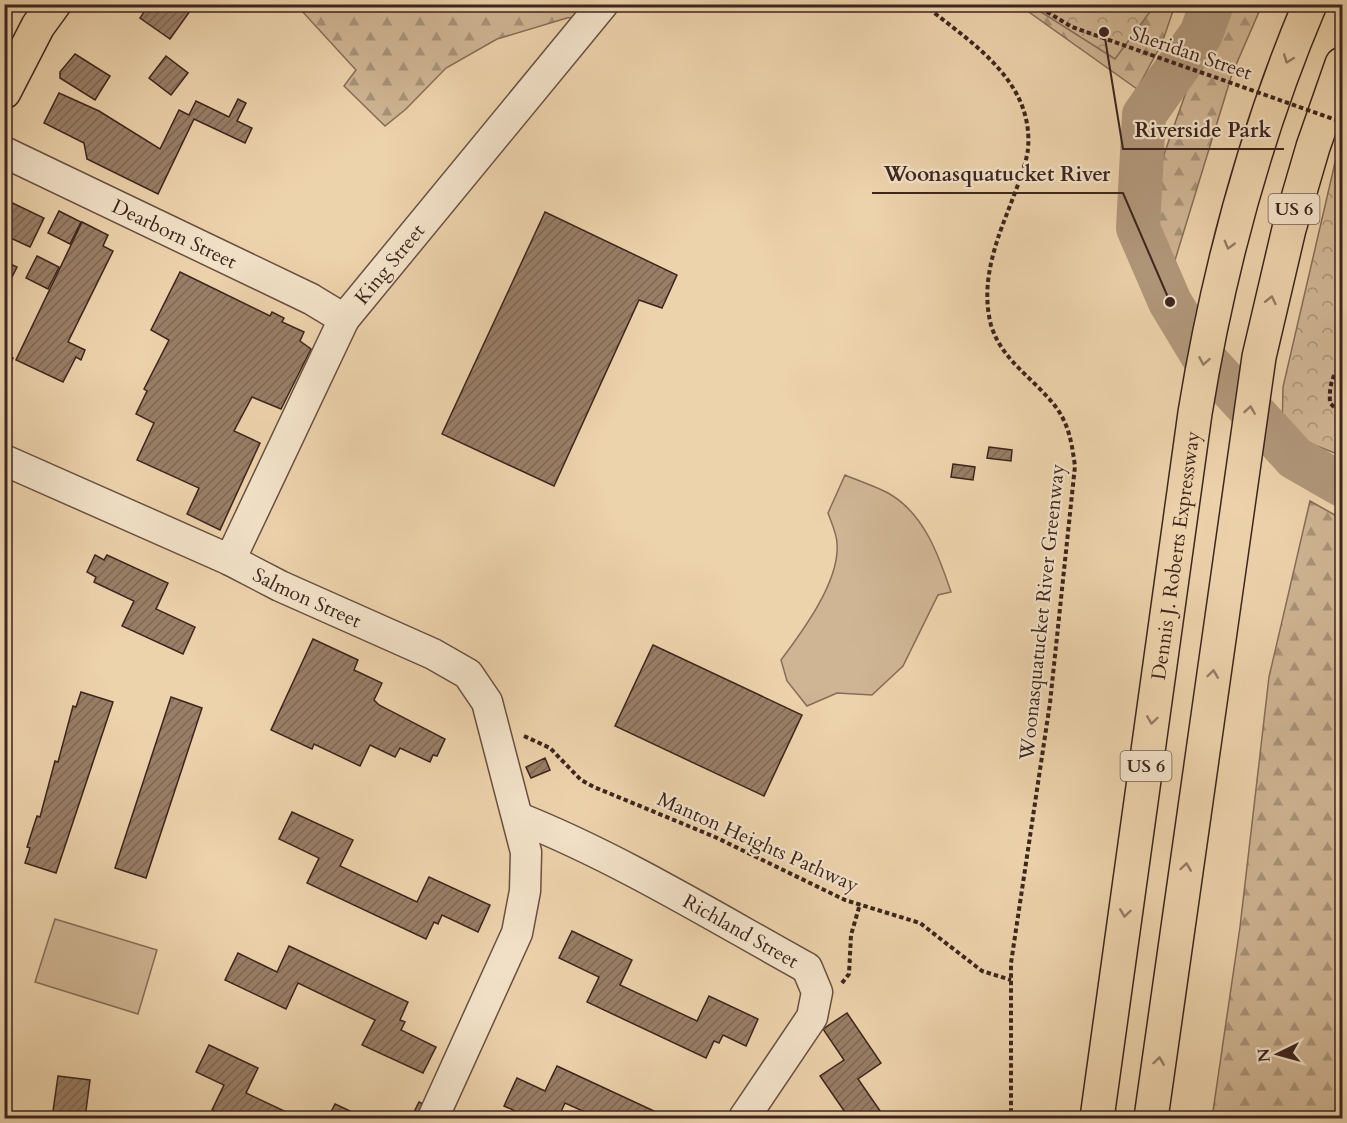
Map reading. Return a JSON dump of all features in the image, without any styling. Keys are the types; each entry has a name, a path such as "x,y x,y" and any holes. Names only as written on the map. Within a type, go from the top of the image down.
{"main road":[{"path":"4,92 38,26 54,4"},
{"name":"Dennis J. Roberts Expressway","path":"1097,1119 1195,412 1213,309 1255,153 1310,4"},
{"name":"US 6","path":"1151,1119 1259,357 1289,229 1313,147 1342,64"}],"street":[{"name":"King Street","path":"230,560 344,319 603,4"},
{"name":"Dearborn Street","path":"4,152 311,298 344,319"},
{"name":"Salmon Street","path":"4,460 230,560 280,586 433,654 468,674 487,702 526,852 525,891 518,933 433,1119"},
{"name":"Richland Street","path":"519,818 602,856 807,968 817,992"},
{"path":"744,1119 812,1017 817,992"}],"path":[{"name":"Woonasquatucket River Greenway","path":"923,4 991,60 1010,81 1023,107 1028,149 989,264 987,300 991,325 1001,349 1058,410 1071,436 1075,466 1050,703 1011,963 1011,1119"},
{"name":"Sheridan Street","path":"1034,4 1072,27 1342,122"},
{"path":"1342,362 1333,375 1329,391 1330,403 1342,415"},
{"name":"Manton Heights Pathway","path":"513,733 550,748 581,780 594,787 715,837 860,904 920,922 982,970 1011,980"},
{"path":"817,992 829,992 849,974 851,935 860,904"}],"green space":[{"path":"303,4 621,5 609,14 567,18 497,39 446,68 406,109 385,126 344,86 356,70 300,9"},
{"path":"1019,5 1175,5 1162,43 1137,89"},
{"path":"1030,5 1155,5 1115,59"},
{"path":"1214,5 1262,5 1232,74 1172,270 1162,247 1155,220 1156,177 1208,30"},
{"path":"1342,141 1342,456 1282,432 1283,387 1337,154"},
{"path":"845,475 888,493 911,512 921,524 935,550 951,592 938,595 903,666 872,695 837,693 807,706 787,681 781,660 818,605 832,574 837,540 828,513"},
{"path":"1310,501 1342,519 1342,1118 1212,1118 1240,927 1269,677"},
{"path":"55,919 157,950 138,1014 35,982"}],"building":[{"path":"195,4 170,39 140,18 144,12 136,6"},
{"path":"4,7 11,10 4,26"},
{"path":"75,54 110,76 95,100 60,78 60,72"},
{"path":"166,56 188,73 171,95 149,78"},
{"path":"59,93 99,111 160,149 179,110 189,115 196,101 229,117 238,99 246,103 237,121 252,128 245,143 194,119 158,194 87,159 84,143 44,123"},
{"path":"4,199 44,218 30,247 4,235"},
{"path":"59,211 81,222 70,244 48,233"},
{"path":"545,212 677,275 662,308 639,300 554,486 442,434"},
{"path":"82,222 108,235 103,246 113,251 68,342 85,350 81,360 76,357 63,382 16,360"},
{"path":"37,256 59,267 48,289 26,278"},
{"path":"4,261 17,267 4,293"},
{"path":"180,272 270,316 272,312 284,318 282,322 304,332 300,341 311,349 281,409 252,397 234,431 260,443 220,530 187,514 199,488 137,460 154,423 136,414 147,391 144,389 169,340 151,330"},
{"path":"4,354 13,358 4,376"},
{"path":"989,447 1012,450 1011,461 987,458"},
{"path":"953,464 975,467 973,480 951,477"},
{"path":"95,555 104,560 107,555 168,583 156,609 195,627 183,654 122,626 134,601 94,582 96,577 87,572"},
{"path":"313,639 358,660 354,670 382,683 374,700 379,705 445,739 437,756 433,755 430,762 400,748 395,757 370,745 360,766 314,744 312,749 271,730"},
{"path":"653,645 802,715 764,796 615,726"},
{"path":"81,692 113,702 56,873 25,863 30,848 27,847 37,816 40,817 55,761 58,762 73,706 76,707"},
{"path":"171,697 202,708 146,878 115,868"},
{"path":"545,758 550,770 531,778 526,767"},
{"path":"292,812 353,840 340,866 417,902 429,877 490,905 478,932 442,915 438,924 434,922 426,939 307,883 319,858 279,839"},
{"path":"572,931 632,960 620,985 697,1021 709,996 758,1019 746,1046 723,1035 719,1043 714,1041 706,1058 587,1002 599,977 559,958"},
{"path":"289,946 408,1002 400,1020 405,1022 401,1030 436,1047 423,1073 362,1045 375,1020 298,983 286,1009 225,980 238,953 277,972"},
{"path":"847,1013 881,1063 858,1079 885,1118 849,1118 820,1076 844,1060 823,1029"},
{"path":"4,1040 8,1041 4,1067"},
{"path":"209,1045 258,1068 246,1093 299,1118 229,1118 212,1110 224,1085 196,1072"},
{"path":"557,1066 669,1118 598,1118 565,1103 558,1118 531,1118 504,1106 517,1078 545,1091"},
{"path":"58,1076 90,1080 85,1118 52,1118"},
{"path":"419,1102 423,1104 418,1114 414,1112"},
{"path":"335,1104 365,1118 328,1118"}],"waterway":[{"path":"1212,4 1201,34 1144,115 1138,228 1170,302 1205,360 1295,458 1342,485"}],"place":[{"name":"Riverside Park","path":"1104,32"},
{"name":"Woonasquatucket River","path":"1170,302"}]}
